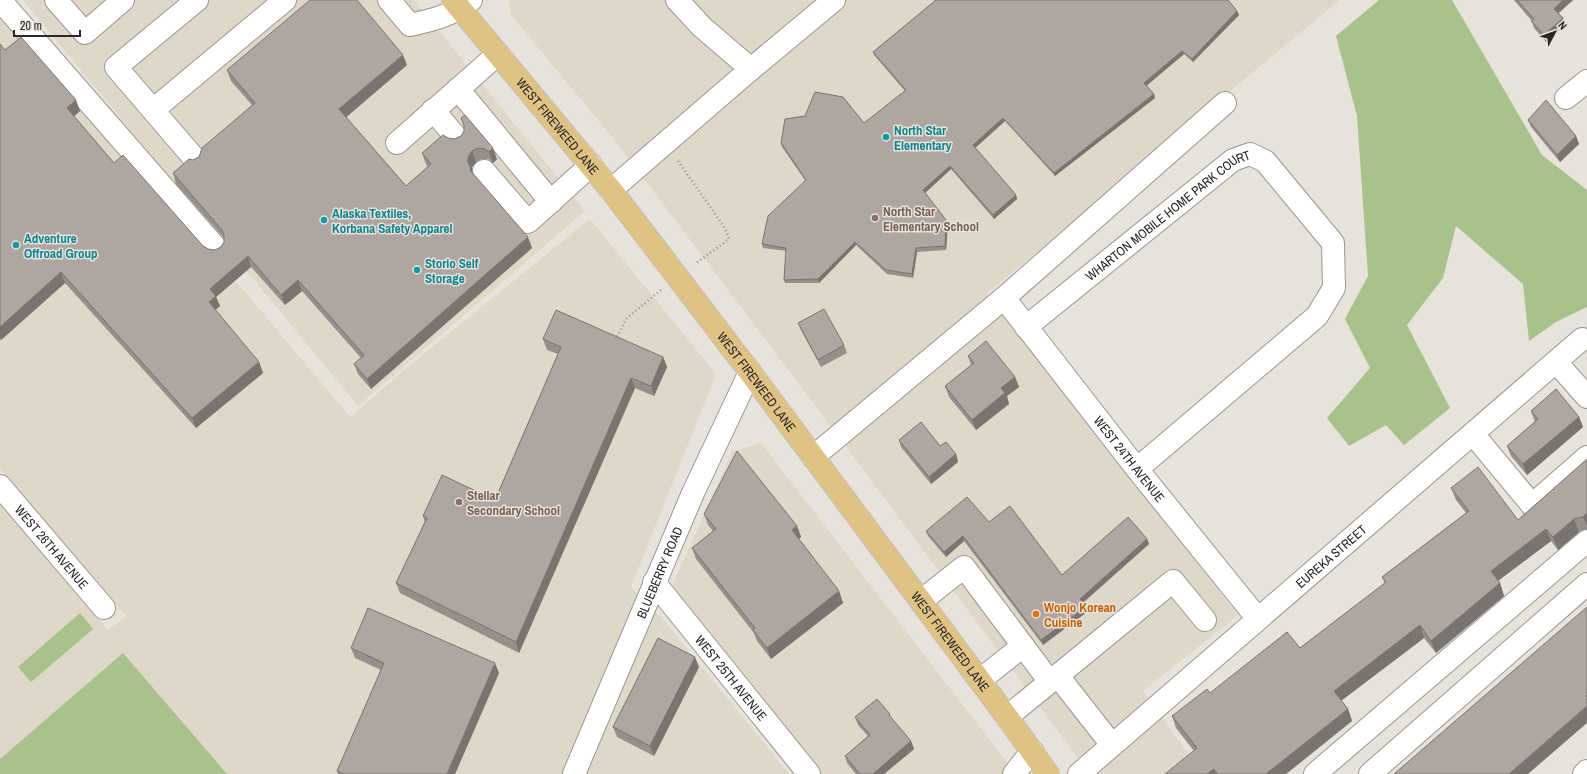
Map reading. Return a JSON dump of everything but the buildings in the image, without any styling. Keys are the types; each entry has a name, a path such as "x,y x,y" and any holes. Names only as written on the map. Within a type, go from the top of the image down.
{"main road":[{"name":"WEST FIREWEED LANE","path":"462,3 498,54 611,190 750,372 980,680 1048,774"}],"street":[{"path":"0,0 216,248"},
{"path":"56,0 85,33 121,1"},
{"path":"194,158 116,67 197,0"},
{"path":"153,110 286,0"},
{"path":"389,0 410,25 440,18 462,3"},
{"path":"677,0 702,27 751,69"},
{"path":"611,190 751,69 834,0"},
{"path":"396,142 498,54"},
{"path":"1566,98 1587,80"},
{"path":"458,89 551,202"},
{"path":"813,457 1004,298 1225,103"},
{"path":"433,110 456,137"},
{"name":"WHARTON MOBILE HOME PARK COURT","path":"1026,327 1233,160 1250,154 1265,161 1333,243 1334,288 1317,316 1137,469"},
{"path":"484,171 528,222 590,165"},
{"name":"WEST 24TH AVENUE","path":"1004,298 1137,469 1258,619"},
{"name":"EUREKA STREET","path":"1079,774 1582,339"},
{"path":"1556,362 1587,397"},
{"name":"BLUEBERRY ROAD","path":"574,774 654,582 696,486 750,372"},
{"path":"1472,434 1532,505 1587,456"},
{"name":"WEST 26TH AVENUE","path":"0,486 104,608"},
{"path":"1315,774 1587,541"},
{"path":"921,601 964,567 1023,646 1112,745"},
{"path":"1007,717 1173,581 1205,620"},
{"name":"WEST 25TH AVENUE","path":"654,582 804,772"},
{"path":"1370,774 1587,584"},
{"path":"980,680 1023,646"},
{"path":"1014,774 1032,751"},
{"path":"1584,774 1587,771"}],"path":[{"path":"674,155 725,228 729,239 700,260"},
{"path":"612,344 628,318 659,292"}],"shaded area":[{"path":"0,0 350,417 416,360 590,219 716,374 631,587 666,623 789,774 0,774 0,501 108,630 126,616 0,469"},
{"path":"23,0 414,0 585,211 358,406"},
{"name":"North Star Elementary School","path":"509,0 1340,0 986,294 1238,615 1143,691 1203,774 1090,774 617,143 511,15"},
{"path":"761,443 1016,774 818,774 672,586 732,452"}],"green space":[{"path":"1379,0 1452,0 1542,155 1587,190 1587,307 1556,322 1529,341 1523,284 1456,226 1443,278 1407,325 1450,408 1404,445 1386,425 1349,446 1327,418 1370,368 1345,319 1368,276 1357,116 1336,36"},
{"path":"80,613 93,629 31,682 18,667"},
{"path":"123,653 227,774 0,774 0,759"}],"place":[{"name":"North Star Elementary","path":"886,137"},
{"name":"North Star Elementary School","path":"875,218"},
{"name":"Alaska Textiles, Korbana Safety Apparel","path":"324,220"},
{"name":"Adventure Offroad Group","path":"16,245"},
{"name":"Storio Self Storage","path":"417,270"},
{"name":"Stellar Secondary School","path":"459,502"},
{"name":"Wonjo Korean Cuisine","path":"1036,614"}]}
